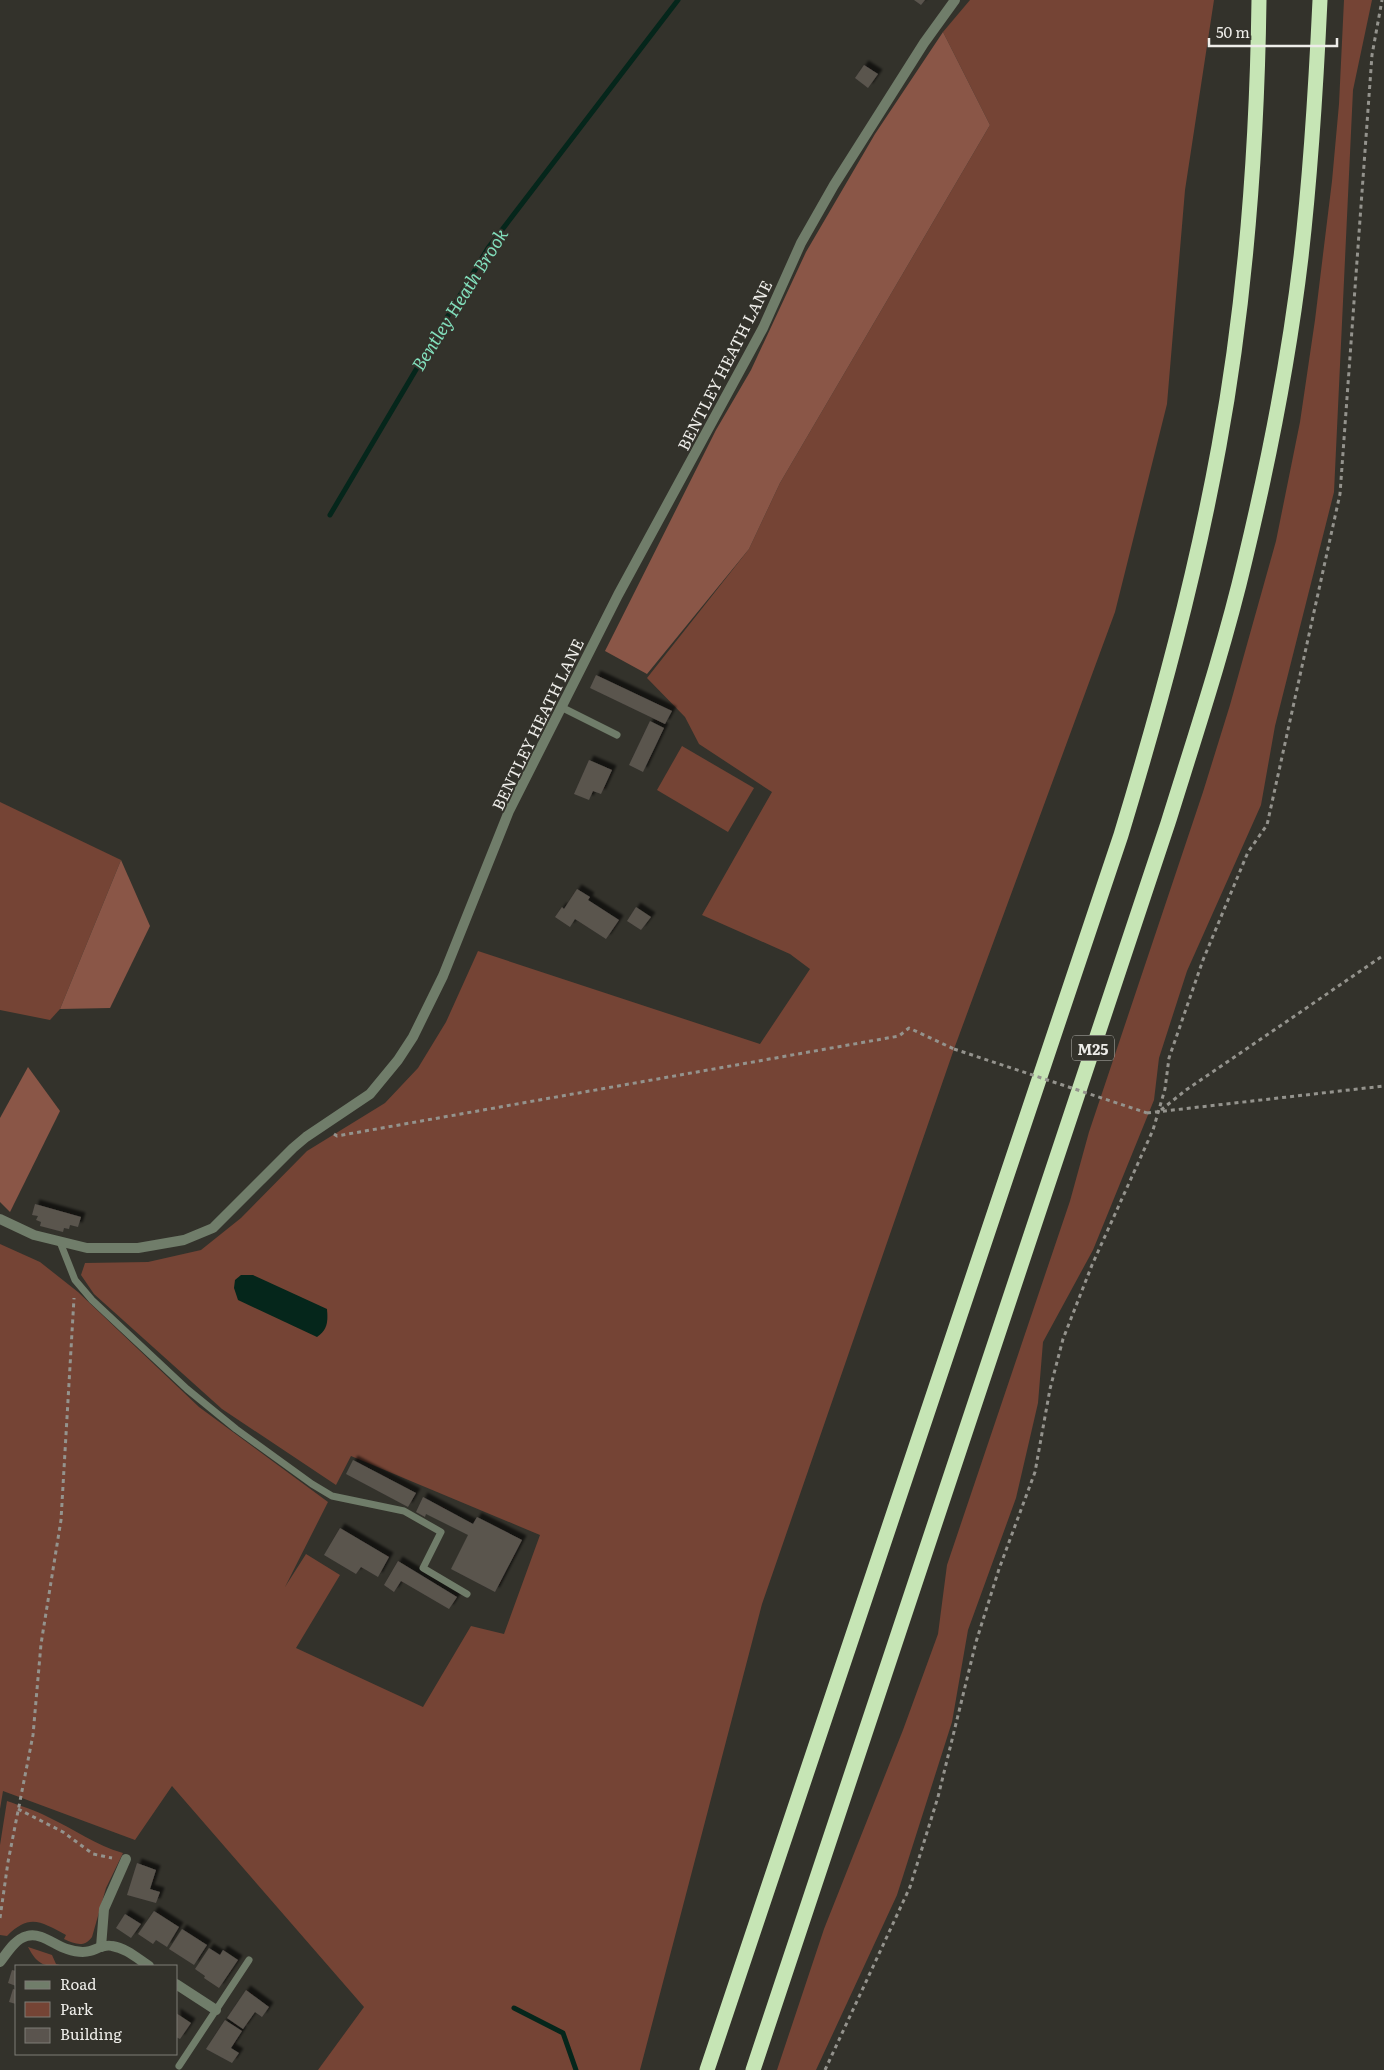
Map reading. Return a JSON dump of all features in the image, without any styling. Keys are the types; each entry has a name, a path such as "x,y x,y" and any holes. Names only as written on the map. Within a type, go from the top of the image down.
{"highway":[{"name":"M25","path":"707,2070 1121,835 1153,731 1180,629 1214,474 1233,356 1247,245 1254,156 1259,0"},
{"name":"M25","path":"753,2070 1168,824 1222,651 1251,533 1289,343 1301,259 1310,174 1320,0"}],"street":[{"name":"BENTLEY HEATH LANE","path":"0,1219 34,1235 87,1248 138,1248 184,1240 213,1228 293,1148 370,1094 398,1060 414,1037 443,976 510,811 561,707 618,595 763,328 801,243 834,186 919,51 955,0"},
{"path":"101,1946 104,1909 126,1860"},
{"path":"0,1962 15,1943 29,1935 39,1936 66,1949 78,1951 89,1951 101,1946 111,1946 126,1951 147,1965"},
{"path":"178,1985 216,2010"}],"lane":[{"path":"561,707 617,735"},
{"path":"60,1242 75,1280 92,1300 187,1389 236,1429 312,1484 332,1496 404,1511 441,1532 423,1568 467,1594"},
{"path":"179,2066 249,1960"}],"path":[{"path":"825,2070 910,1887 938,1797 976,1642 999,1568 1034,1472 1062,1339 1092,1265 1160,1111 1170,1058 1203,960 1248,852 1267,826 1340,494 1372,56 1382,0"},
{"path":"1160,1111 1186,1090 1384,955"},
{"path":"323,1126 336,1136 899,1036 909,1028 954,1049 1147,1113 1384,1086"},
{"path":"0,1918 8,1862 33,1735 41,1644 60,1520 75,1280"},
{"path":"18,1810 62,1832 93,1854 126,1860"}],"green space":[{"path":"970,0 1214,0 1185,190 1167,404 1115,612 954,1049 762,1604 640,2070 318,2070 364,2007 172,1786 135,1840 3,1791 0,1809 0,1244 40,1262 78,1292 199,1407 328,1502 285,1587 306,1554 340,1575 296,1648 423,1707 471,1626 504,1634 540,1535 351,1456 336,1485 222,1409 94,1294 81,1275 85,1263 148,1262 201,1250 241,1218 307,1151 385,1103 418,1068 446,1022 478,951 760,1044 810,969 790,954 702,915 772,792 699,744 685,717 647,678 749,549 780,483 990,125 943,32"},
{"path":"1344,0 1372,0 1353,90 1334,492 1275,726 1261,805 1187,971 1159,1058 1154,1100 1093,1250 1043,1342 1038,1403 1016,1498 968,1630 952,1722 897,1895 816,2070 777,2070 824,1929 903,1730 938,1634 947,1565 1070,1201 1089,1132 1203,792 1230,705 1276,541 1300,422 1315,320 1332,181 1339,104"},
{"path":"682,746 754,788 728,832 657,790"},
{"path":"0,802 121,860 60,1009 50,1020 0,1010"},
{"path":"7,1801 38,1812 94,1841 123,1853 106,1888 92,1937 86,1943 79,1944 68,1941 64,1939 66,1935 36,1922 22,1924 7,1936 0,1935 0,1845"},
{"path":"28,1947 52,1955 56,1964 60,1965 42,1964 35,1958"}],"shaded area":[{"path":"943,32 990,125 780,483 749,549 647,674 605,651 716,430 751,370 806,252 875,134"},
{"path":"121,860 150,926 110,1008 60,1009"},
{"path":"28,1067 60,1111 10,1212 0,1202 0,1118"},
{"path":"241,1275 253,1275 327,1309 327,1321 321,1334 317,1337 238,1300 234,1288 235,1280"}],"building":[{"path":"914,0 925,0 921,5"},
{"path":"864,65 878,74 868,88 855,78"},
{"path":"596,675 672,711 665,724 590,688"},
{"path":"650,721 664,728 643,772 629,765"},
{"path":"589,760 612,770 601,794 593,791 589,800 574,794"},
{"path":"577,889 590,897 588,900 619,920 606,939 575,919 570,927 555,917 562,907 564,909"},
{"path":"636,907 651,917 641,930 627,921"},
{"path":"35,1204 81,1217 78,1227 70,1225 69,1229 64,1228 63,1232 40,1226 41,1222 36,1220 38,1216 32,1215"},
{"path":"353,1460 416,1493 408,1507 346,1474"},
{"path":"423,1497 473,1524 477,1517 522,1540 495,1592 451,1569 468,1535 426,1514 425,1517 416,1512"},
{"path":"340,1528 389,1557 378,1577 361,1567 356,1574 324,1555"},
{"path":"398,1561 457,1597 449,1609 401,1581 394,1592 384,1585"},
{"path":"137,1863 156,1870 150,1889 160,1892 156,1903 127,1895"},
{"path":"154,1911 179,1927 167,1947 156,1940 153,1944 138,1934"},
{"path":"125,1914 141,1924 131,1938 116,1928"},
{"path":"182,1929 207,1945 194,1965 169,1949"},
{"path":"209,1948 220,1955 223,1950 238,1960 219,1988 195,1969"},
{"path":"12,1970 15,1971 15,1986 8,1983"},
{"path":"13,1989 15,1990 15,2004 9,2002"},
{"path":"246,1990 269,2007 262,2017 255,2012 243,2029 227,2018"},
{"path":"178,2014 191,2023 180,2039 178,2038"},
{"path":"225,2020 242,2031 231,2048 239,2053 232,2063 206,2049"}],"waterway":[{"name":"Bentley Heath Brook","path":"330,515 488,248 678,0"},
{"path":"514,2008 563,2033 576,2070"}]}
